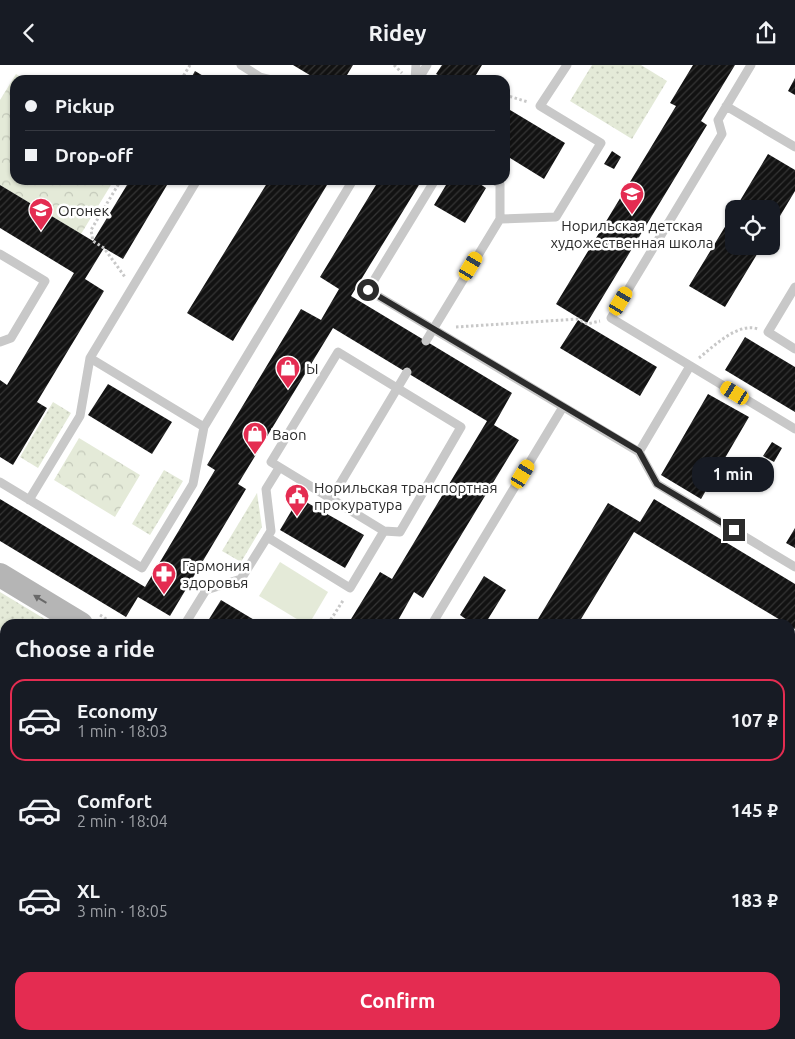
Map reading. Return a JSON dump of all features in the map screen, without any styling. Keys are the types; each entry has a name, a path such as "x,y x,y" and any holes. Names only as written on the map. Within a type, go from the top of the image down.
{"main road":[{"path":"0,575 73,619"}],"lane":[{"path":"241,65 255,75"},
{"path":"500,219 556,217 601,143 540,106 567,65"},
{"path":"751,65 718,120 722,134 611,318 795,429"},
{"path":"726,106 795,147"},
{"path":"29,500 80,416 90,357 194,185"},
{"path":"0,482 142,568 193,484 204,427 350,185"},
{"path":"432,185 368,290 639,451 657,484 795,567"},
{"path":"426,341 500,219 500,185"},
{"path":"0,254 45,281 11,338 0,342"},
{"path":"795,287 768,332 795,349"},
{"path":"338,352 398,388 461,427 400,532 384,531 271,462 338,352"},
{"path":"90,357 204,427"},
{"path":"639,451 690,365"},
{"path":"331,499 407,373"},
{"path":"435,619 563,407"},
{"path":"188,619 206,590 241,579 271,531 266,489 279,468"},
{"path":"267,537 350,587 384,531"}],"path":[{"path":"510,97 540,106"},
{"path":"118,185 91,230 93,241 104,247 132,288"},
{"path":"433,329 578,319 587,324"},
{"path":"690,365 727,335 751,326"},
{"path":"331,619 350,587"}],"green space":[{"path":"592,65 641,65 667,81 632,139 570,101"},
{"path":"10,84 10,185 111,185 81,234 0,185 0,100"},
{"path":"53,402 71,413 38,468 20,457"},
{"path":"79,438 140,475 115,517 54,480"},
{"path":"164,470 183,481 150,535 132,524"},
{"path":"257,493 262,527 241,562 222,551"},
{"path":"280,562 328,592 312,619 297,619 259,596"},
{"path":"0,592 45,619 0,619"}],"building":[{"path":"293,65 353,65 347,75 310,75"},
{"path":"442,65 482,65 476,75 436,74"},
{"name":"Норильская детская художественная школа","path":"693,65 735,65 701,121 707,125 587,323 556,304 676,106 670,103"},
{"path":"195,71 202,75 193,75"},
{"path":"795,78 795,95 788,91"},
{"path":"510,110 565,143 544,179 510,158"},
{"path":"612,151 621,157 614,169 604,164"},
{"path":"768,154 795,170 795,191 780,216 780,200 740,200"},
{"path":"0,185 93,241 127,185 167,185 123,259 104,248 85,279 104,291 37,402 47,408 13,465 0,457 0,380 7,385 74,273 0,228"},
{"path":"266,185 327,185 233,341 187,313"},
{"path":"376,185 419,185 351,296 512,393 494,425 519,440 423,598 414,592 399,619 351,619 380,572 392,579 487,421 333,328 238,484 246,489 170,616 138,597 126,617 0,541 0,499 145,587 215,470 207,465 301,309 321,320 339,289 320,277"},
{"path":"446,185 482,185 486,188 465,223 434,205"},
{"path":"725,227 725,255 757,255 725,307 689,286"},
{"path":"578,320 657,367 640,396 560,348"},
{"path":"745,337 795,367 795,412 725,370"},
{"path":"108,384 172,422 152,454 88,415"},
{"path":"708,394 749,417 701,499 661,475"},
{"path":"772,442 782,448 774,462 763,456"},
{"path":"299,498 364,535 345,568 280,530"},
{"path":"654,499 795,584 795,619 779,619 634,532 581,619 538,619 608,503 640,522"},
{"path":"795,528 795,548 786,543"},
{"path":"484,576 506,590 488,619 466,619 460,615"},
{"path":"221,600 253,619 209,619"}],"place":[{"name":"Норильская детская художественная школа","path":"632,215"},
{"name":"Огонек","path":"41,231"},
{"name":"Ы","path":"288,389"},
{"name":"Baon","path":"255,455"},
{"name":"Норильская транспортная прокуратура","path":"297,517"},
{"name":"Гармония здоровья","path":"164,595"}],"route":[{"path":"368,290 639,451 657,484 734,530"}]}
